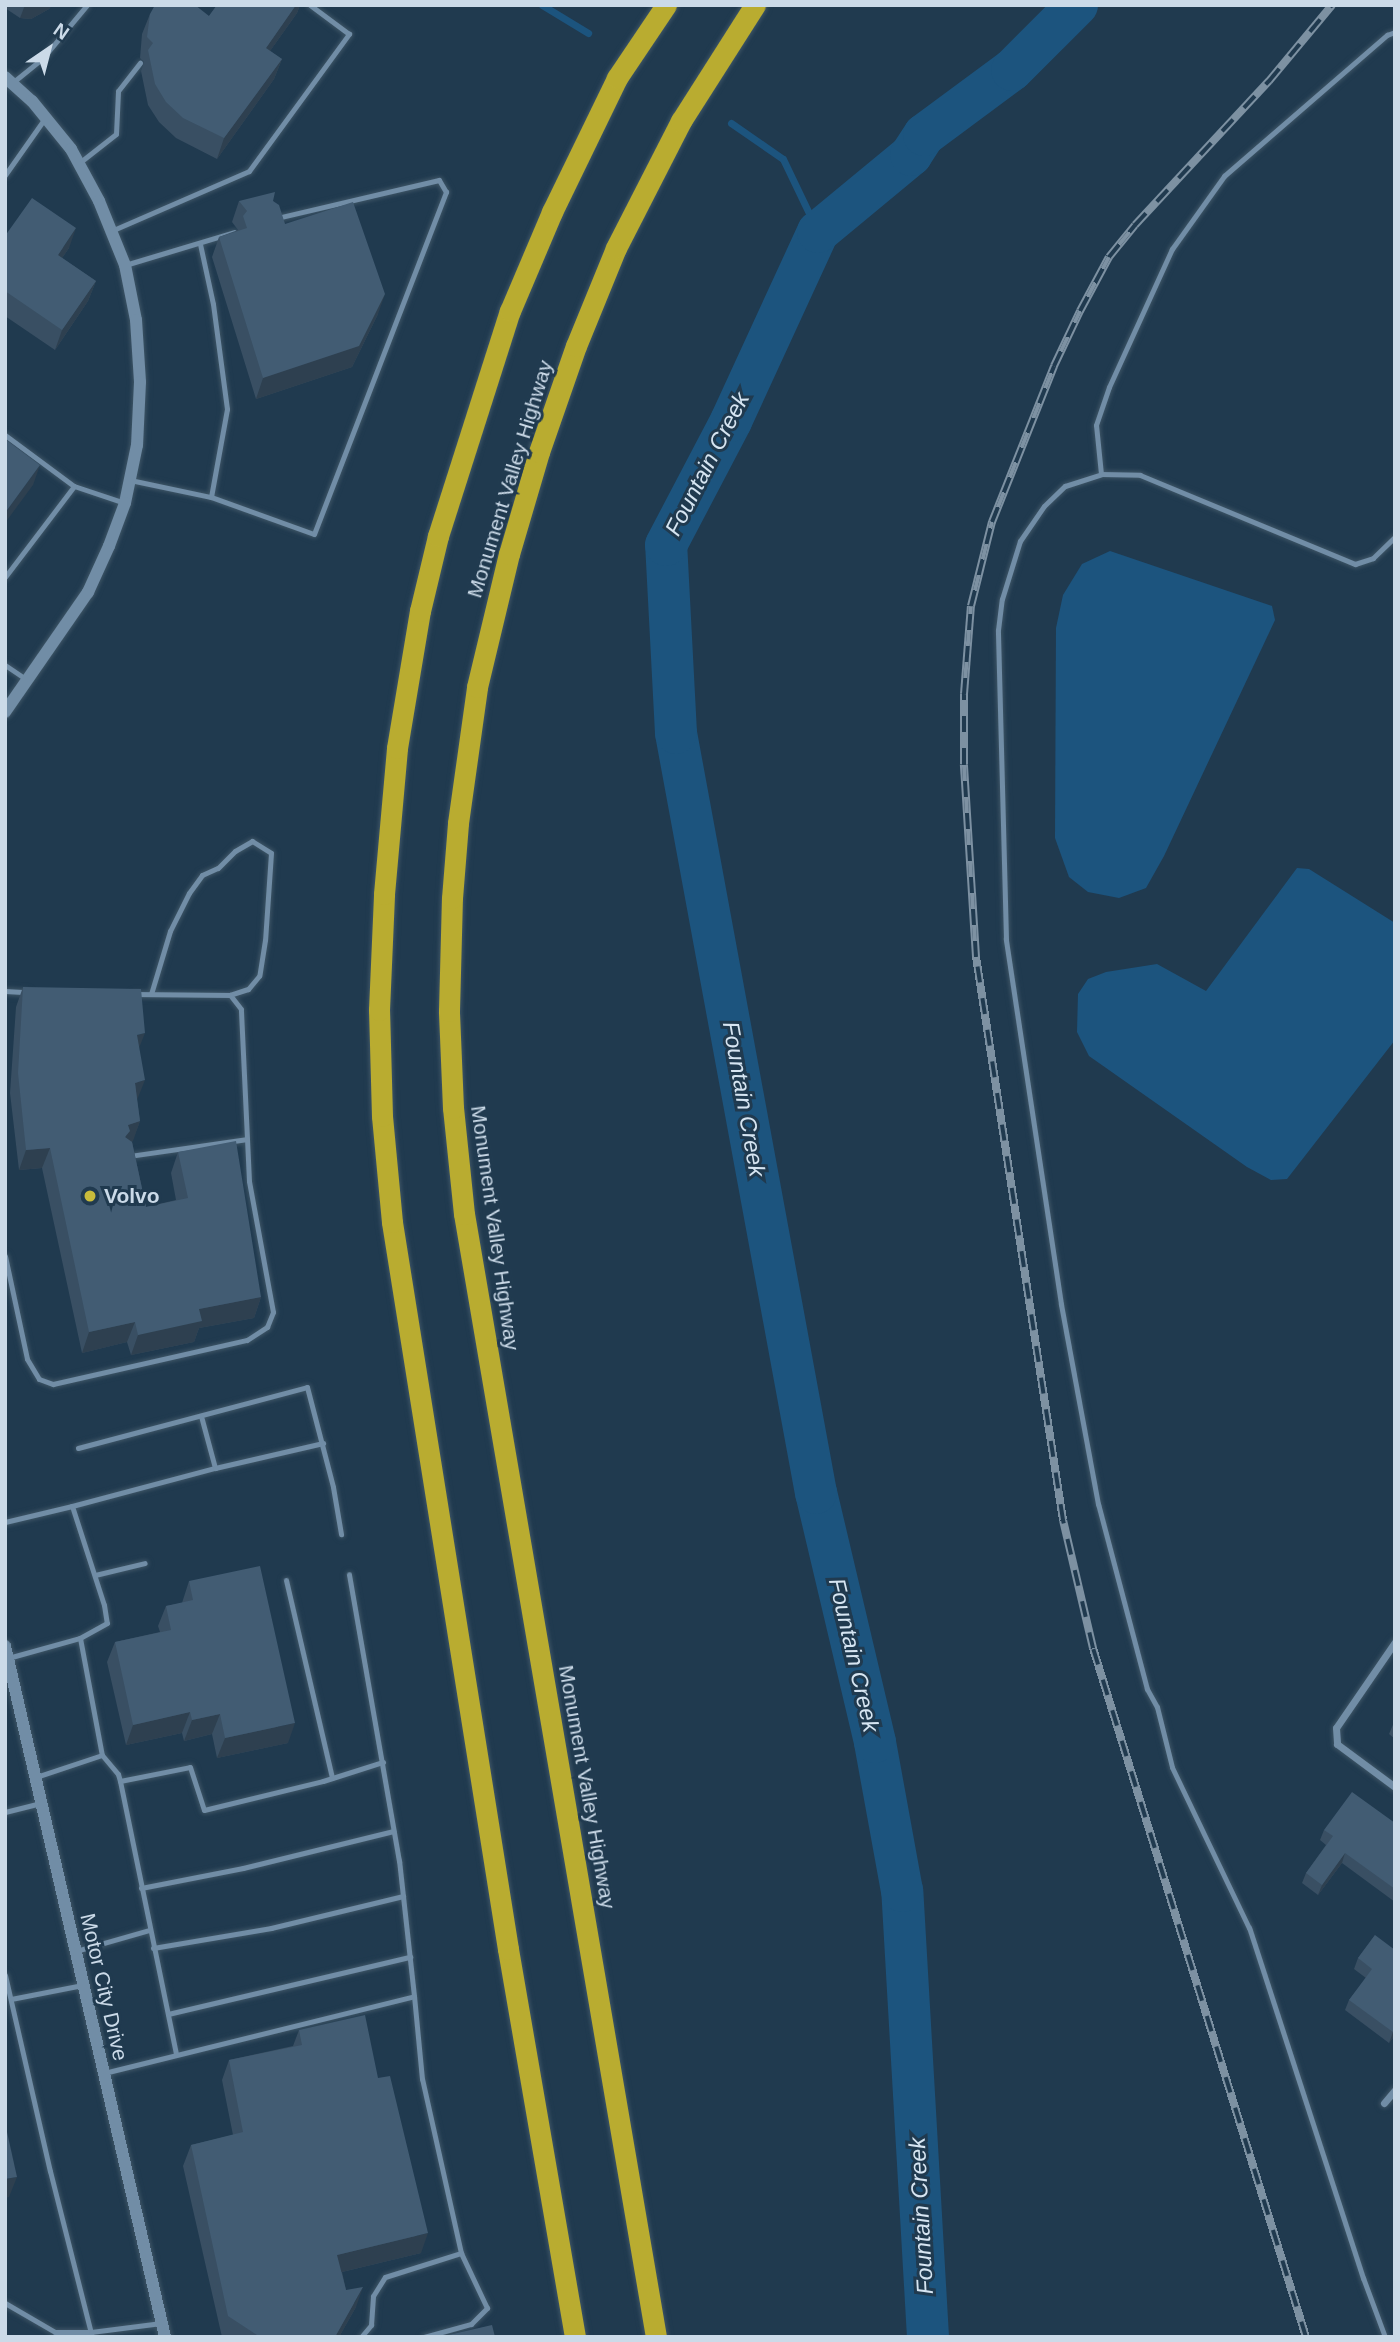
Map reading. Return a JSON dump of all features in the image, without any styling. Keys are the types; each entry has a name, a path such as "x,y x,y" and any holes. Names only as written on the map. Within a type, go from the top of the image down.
{"highway":[{"path":"575,2337 508,1950 391,1222 382,1116 380,997 384,894 397,748 420,611 438,536 510,311 552,212 617,78 666,5"},
{"name":"Monument Valley Highway","path":"656,2337 464,1214 451,1066 452,898 458,823 477,688 509,554 543,440 576,346 616,248 681,121 755,5"}],"street":[{"path":"5,712 88,592 125,503 137,445 140,382 136,320 125,265 111,231 71,149 46,118 8,80"},
{"path":"1395,1642 1336,1727 1337,1744 1395,1787"},
{"name":"Motor City Drive","path":"6,1652 164,2337"},
{"path":"1384,2104 1395,2090"}],"lane":[{"path":"8,80 48,52 87,5"},
{"path":"111,231 249,172 349,34 310,5"},
{"path":"1101,474 1096,425 1109,387 1172,249 1224,176 1387,35 1395,32"},
{"path":"79,163 116,134 118,91 140,62"},
{"path":"5,176 46,118"},
{"path":"130,480 211,497 314,534 446,192 439,180 270,220"},
{"path":"125,265 234,232"},
{"path":"200,244 213,304 227,410 211,497"},
{"path":"5,435 74,486 125,503"},
{"path":"1385,2337 1249,1928 1172,1767 1157,1707 1147,1689 1098,1504 1060,1304 1006,939 998,630 1012,566 1027,531 1044,506 1065,486 1101,474 1140,475 1355,564 1373,558 1395,537"},
{"path":"5,577 74,486"},
{"path":"5,665 27,680"},
{"path":"125,993 151,994 230,995 248,989 259,975 265,940 271,853 252,841 235,851 218,869 202,875 189,893 170,931 151,994"},
{"path":"5,992 32,992"},
{"path":"5,1256 27,1359 39,1378 53,1384 247,1340 267,1327 273,1312 249,1181 241,1009 230,995"},
{"path":"123,1157 247,1139"},
{"path":"78,1448 307,1387 323,1443 341,1534"},
{"path":"201,1416 215,1468"},
{"path":"5,1522 323,1443"},
{"path":"6,1652 80,1638 107,1623 72,1506"},
{"path":"94,1575 145,1563"},
{"path":"349,1574 394,1831 422,2079 461,2253 487,2308 471,2325 424,2337"},
{"path":"286,1580 332,1778"},
{"path":"80,1638 102,1755 118,1774 120,1781 176,2054"},
{"path":"36,1777 102,1755"},
{"path":"120,1781 190,1767 204,1810 332,1778 383,1762"},
{"path":"5,1812 42,1803"},
{"path":"141,1888 243,1868 394,1831"},
{"path":"153,1948 271,1928 403,1896"},
{"path":"76,1951 149,1930"},
{"path":"168,2014 410,1956"},
{"path":"5,1975 91,2335"},
{"path":"11,1999 83,1984"},
{"path":"104,2073 414,1996"},
{"path":"361,2337 371,2325 373,2296 385,2277 461,2253"},
{"path":"5,2303 55,2332 91,2335 161,2323"}],"water":[{"path":"1110,551 1272,606 1275,620 1164,856 1146,888 1119,898 1088,892 1069,877 1055,838 1056,628 1063,595 1082,564"},
{"path":"1297,868 1309,869 1395,923 1395,1040 1287,1179 1271,1180 1247,1167 1089,1056 1077,1032 1078,994 1088,979 1106,972 1157,964 1206,991"}],"building":[{"path":"155,5 195,5 209,16 217,5 296,5 266,48 282,59 224,138 183,118 166,102 155,84 148,50 153,43 147,37 150,14"},
{"path":"275,192 273,201 279,205 285,224 353,202 385,294 359,346 263,378 219,237 247,228 243,216 247,211 239,201"},
{"path":"32,198 76,228 58,255 96,281 62,330 5,291 5,236"},
{"path":"5,439 40,465 5,513"},
{"name":"Volvo","path":"23,987 141,989 145,1033 137,1035 145,1080 135,1083 140,1121 128,1125 130,1131 125,1137 132,1142 146,1207 188,1198 178,1152 236,1141 261,1297 199,1309 202,1321 138,1335 135,1322 89,1332 50,1148 26,1150 18,1073"},
{"path":"260,1566 295,1723 225,1738 220,1714 192,1720 190,1712 133,1725 115,1642 171,1630 166,1606 193,1600 189,1581"},
{"path":"1352,1792 1395,1823 1395,1889 1345,1853 1322,1885 1306,1873 1333,1836 1324,1830"},
{"path":"1375,1935 1395,1950 1393,2032 1349,2000 1372,1969 1358,1958"},
{"path":"365,2015 378,2078 390,2076 428,2233 337,2255 346,2290 363,2287 335,2337 260,2337 228,2316 191,2145 243,2132 229,2060 302,2045 299,2030"},
{"path":"5,2123 17,2177 5,2179"},
{"path":"492,2325 495,2337 440,2337"}],"waterway":[{"path":"542,5 588,33"},
{"name":"Fountain Creek","path":"928,2337 902,1891 875,1742 816,1493 676,733 666,545 731,421 818,232 911,155 924,135 1012,70 1077,5"},
{"path":"731,123 783,159 818,232"}],"railway":[{"path":"1306,2337 1093,1648 1063,1520 976,957 964,764 964,694 971,606 992,522 1054,366 1080,311 1109,257 1135,225 1269,81 1332,5"}],"place":[{"name":"Volvo","path":"90,1196"}]}
